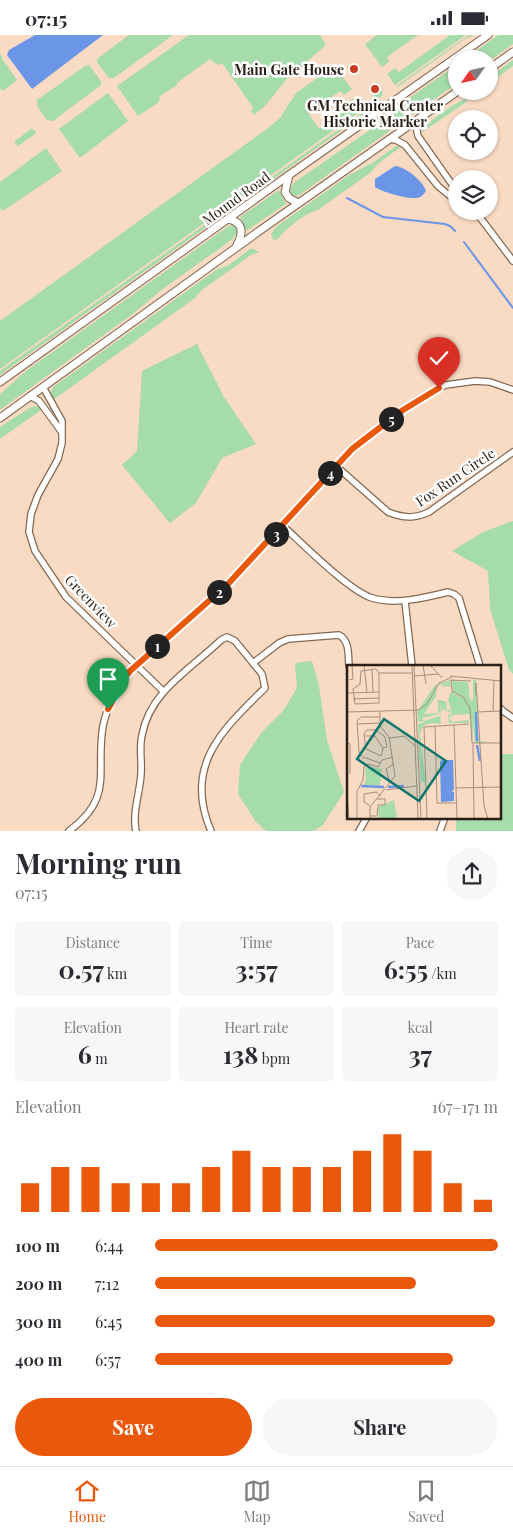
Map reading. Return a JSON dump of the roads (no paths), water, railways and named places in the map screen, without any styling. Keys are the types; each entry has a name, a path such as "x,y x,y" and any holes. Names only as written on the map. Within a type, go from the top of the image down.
{"main road":[{"name":"Mound Road","path":"0,383 289,175 488,35"},
{"path":"498,63 513,52"},
{"path":"0,418 298,203 448,98"},
{"path":"289,175 285,192 289,198 298,203"},
{"path":"228,219 237,222 242,229 241,238 236,248"}],"street":[{"path":"415,121 418,136 448,179"},
{"path":"389,139 406,145 438,186 448,194"},
{"path":"482,220 513,261"},
{"path":"70,831 86,817 98,797 101,786 102,738 108,709 125,677 136,665 228,584 362,440 403,410 446,385 475,381 490,382 513,390"},
{"name":"Greenview","path":"43,387 62,421 60,453 38,495 31,514 29,532 34,551 66,597 163,691"},
{"path":"30,396 39,401 61,431"},
{"name":"Fox Run Circle","path":"336,466 388,512 398,516 415,517 430,511 513,451"},
{"path":"283,526 359,592 372,598 405,601 448,592 454,594 459,598 480,665"},
{"path":"405,601 412,665"},
{"path":"253,663 279,643 288,639 339,635 344,637 347,643 349,665"},
{"path":"136,831 135,812 141,773 140,746 149,713 163,691 221,640 227,637 235,641 262,674 265,687 227,726 209,752 204,769 202,804 211,831"},
{"path":"500,708 513,717"},
{"path":"359,831 366,819"},
{"path":"440,831 444,819"}],"water":[{"path":"35,35 103,35 32,89 7,55 9,50"},
{"path":"395,166 409,172 418,179 426,191 422,196 412,198 389,193 375,187 375,179"}],"waterway":[{"path":"347,198 383,217 445,224 455,231"},
{"path":"464,242 513,308"}],"place":[{"name":"Main Gate House","path":"354,69"},
{"name":"GM Technical Center Historic Marker","path":"375,89"}]}
